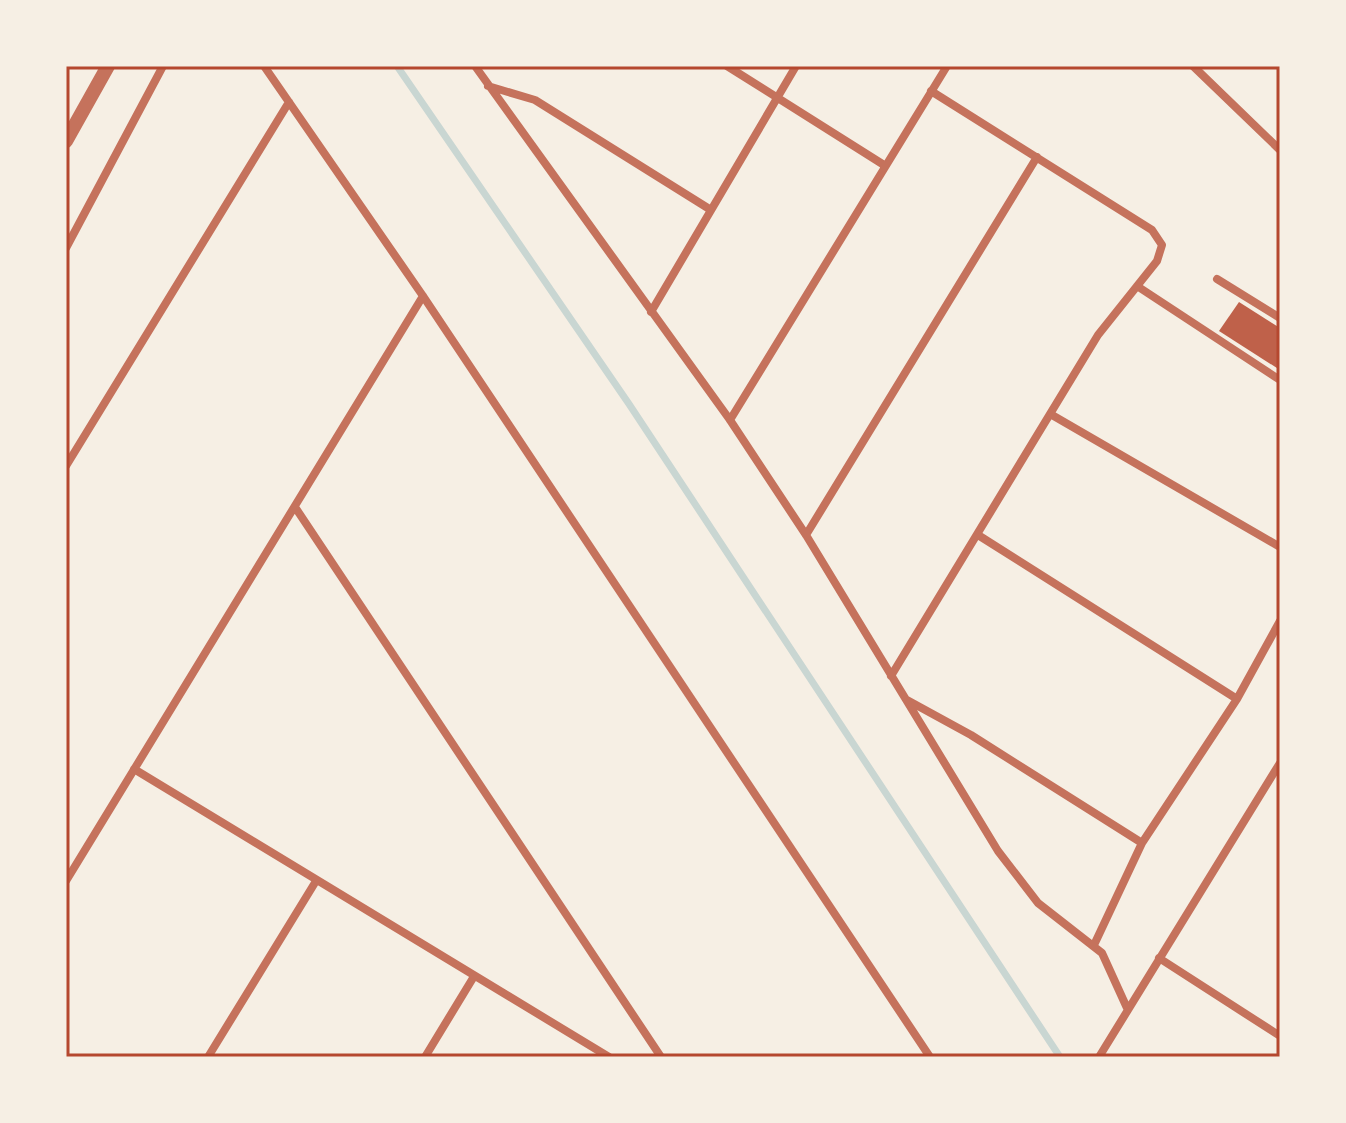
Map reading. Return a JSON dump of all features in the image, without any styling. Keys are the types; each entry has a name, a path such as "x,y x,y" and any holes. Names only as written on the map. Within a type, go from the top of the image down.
{"street":[{"path":"66,141 108,66"},
{"path":"66,248 163,66"},
{"path":"264,66 423,296 930,1057"},
{"path":"475,66 730,420 806,535 998,851 1028,892 1045,909 1094,945 1110,964 1127,1008"},
{"path":"727,66 884,165"},
{"path":"651,312 796,66"},
{"path":"730,420 947,66"},
{"path":"1193,66 1280,150"},
{"path":"488,86 535,100 711,210"},
{"path":"891,676 1108,320 1157,261 1162,245 1160,238 931,91"},
{"path":"66,466 289,102"},
{"path":"806,535 1037,157"},
{"path":"1217,279 1280,318"},
{"path":"1137,286 1280,380"},
{"path":"66,881 423,296"},
{"path":"1052,415 1280,547"},
{"path":"295,507 661,1057"},
{"path":"978,535 1237,699"},
{"path":"1094,945 1142,843 1237,699 1280,621"},
{"path":"905,698 971,735 1142,843"},
{"path":"1099,1057 1280,763"},
{"path":"134,769 473,978 609,1057"},
{"path":"208,1057 316,881"},
{"path":"1159,958 1280,1036"},
{"path":"425,1057 473,978"}],"building":[{"path":"1239,302 1280,328 1280,370 1219,331"}],"waterway":[{"path":"397,66 629,404 1060,1057"}]}
